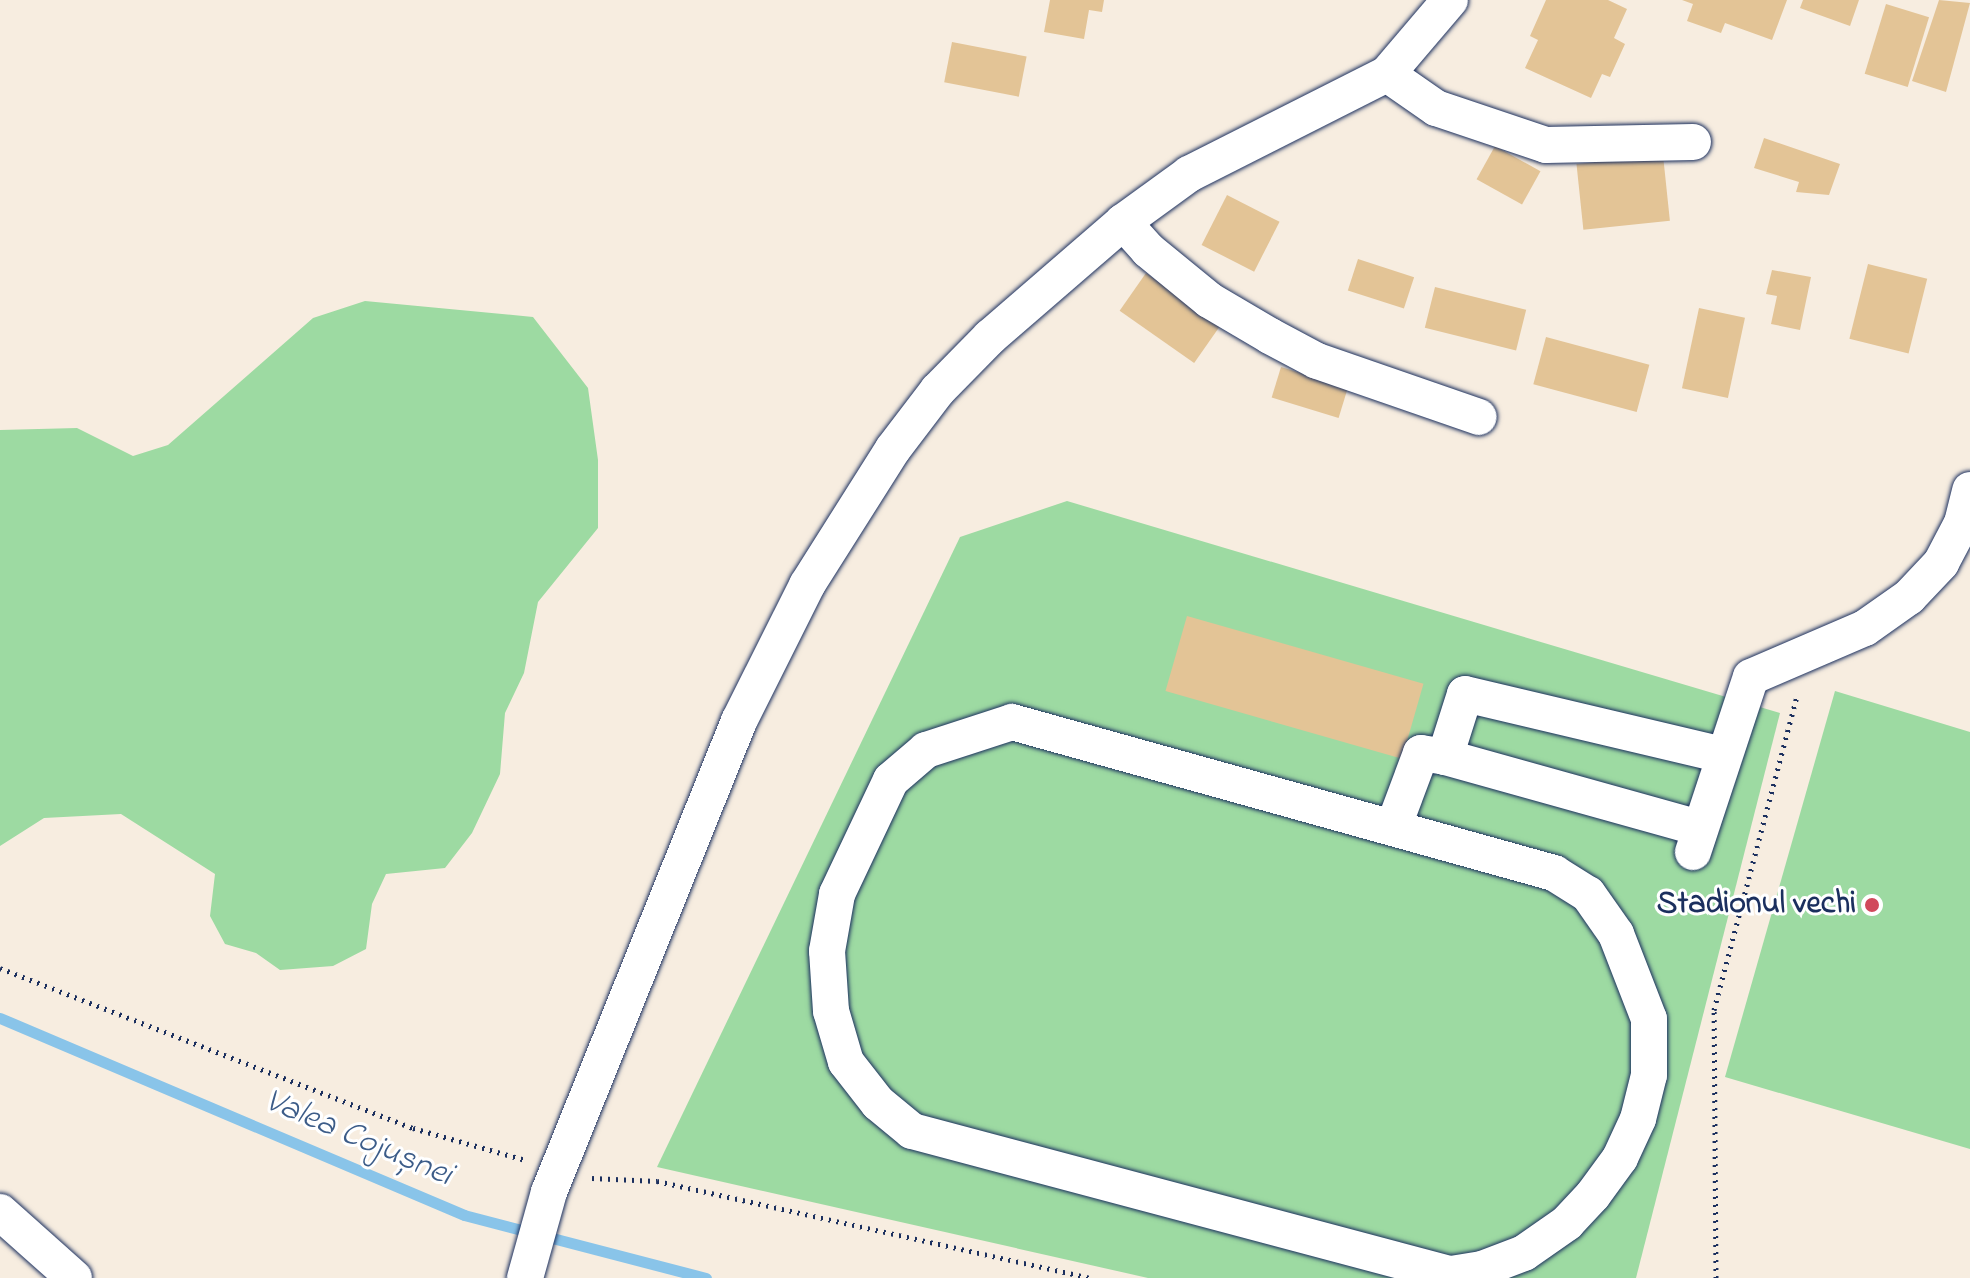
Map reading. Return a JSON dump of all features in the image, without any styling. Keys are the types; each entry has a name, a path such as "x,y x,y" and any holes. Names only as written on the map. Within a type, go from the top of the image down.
{"street":[{"path":"531,1276 554,1181 739,721 807,585 893,449 938,390 990,337 1123,222 1189,174 1387,74 1450,0"},
{"path":"1387,74 1436,108 1546,145 1693,142"},
{"path":"1123,222 1148,250 1209,300 1270,336 1317,361 1479,417"},
{"path":"1393,828 1421,753 1445,757 1697,840 1751,677 1807,656 1865,628 1909,597 1941,563 1962,523 1970,490"},
{"path":"1445,757 1465,694 1723,755"},
{"path":"1012,722 1393,828 1554,873 1588,894 1616,934 1649,1019 1649,1075 1620,1158 1567,1223 1524,1253 1482,1269 1449,1274 912,1131 878,1103 846,1062 831,1011 827,951 837,894 891,780 926,750 1012,722"},
{"path":"0,1212 74,1278"}],"path":[{"path":"1716,1278 1714,1010 1807,656"},
{"path":"0,968 554,1181 657,1181 1091,1278"}],"green space":[{"path":"365,301 533,317 588,388 598,460 598,528 538,602 524,673 505,713 500,774 472,833 445,868 386,874 372,904 366,949 333,966 280,970 256,953 225,944 210,916 215,874 121,814 44,818 0,846 0,430 77,428 133,456 168,445 313,318"},
{"path":"1067,501 1780,713 1636,1278 1148,1278 657,1167 960,537"},
{"name":"Stadionul vechi","path":"1835,691 1970,732 1970,1149 1725,1077"}],"building":[{"path":"1050,0 1104,0 1102,12 1089,10 1084,39 1044,32"},
{"path":"1546,0 1608,0 1627,9 1614,38 1625,44 1610,77 1602,74 1591,98 1525,68 1538,40 1530,36"},
{"path":"1682,0 1787,0 1772,40 1725,23 1721,33 1687,21 1693,4"},
{"path":"1803,0 1859,0 1850,26 1800,8"},
{"path":"1939,0 1970,3 1946,92 1912,81"},
{"path":"1886,4 1929,17 1908,87 1865,74"},
{"path":"952,42 1027,57 1019,97 944,82"},
{"path":"1764,138 1840,164 1829,195 1796,192 1799,182 1754,168"},
{"path":"1495,146 1540,171 1522,204 1477,179"},
{"path":"1663,155 1670,221 1583,230 1576,164"},
{"path":"1227,195 1280,222 1254,272 1202,245"},
{"path":"1358,259 1414,277 1404,309 1348,290"},
{"path":"1868,264 1927,279 1909,353 1849,339"},
{"path":"1772,270 1811,277 1800,330 1771,324 1777,296 1766,294"},
{"path":"1146,273 1221,325 1194,363 1120,311"},
{"path":"1435,287 1526,310 1516,350 1425,328"},
{"path":"1699,308 1745,318 1728,398 1682,388"},
{"path":"1546,337 1649,365 1637,412 1533,384"},
{"path":"1281,367 1348,387 1339,418 1272,398"},
{"path":"1187,616 1423,684 1402,759 1166,691"}],"waterway":[{"name":"Valea Cojușnei","path":"0,1018 464,1215 706,1278"}],"place":[{"name":"Stadionul vechi","path":"1872,905"}]}
